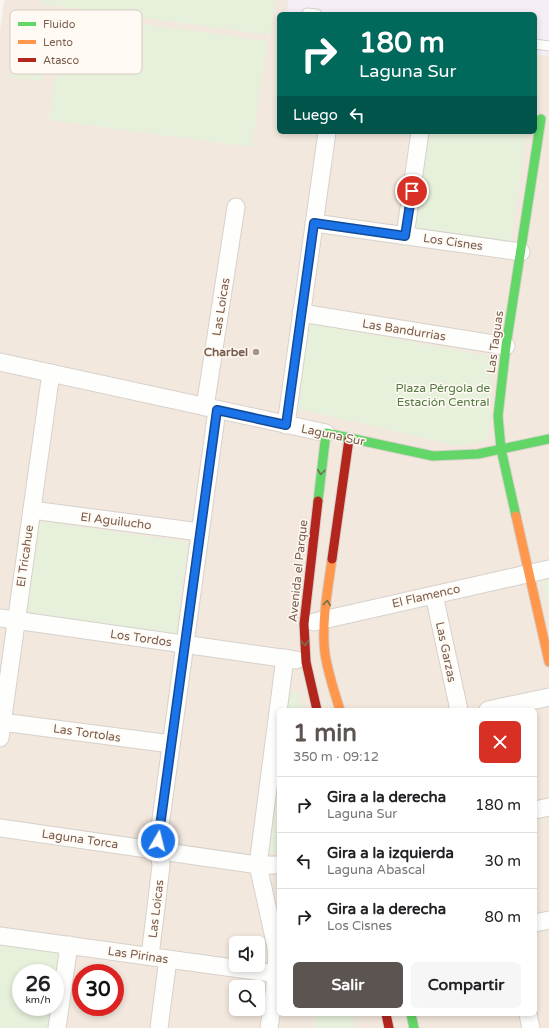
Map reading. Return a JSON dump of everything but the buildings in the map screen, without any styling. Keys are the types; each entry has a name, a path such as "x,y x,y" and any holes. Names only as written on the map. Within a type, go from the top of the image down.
{"street":[{"name":"Las Taguas","path":"542,119 506,346 498,416 501,450 549,662"},
{"path":"286,425 327,134"},
{"path":"405,236 420,134"},
{"name":"Las Loicas","path":"150,956 161,866 158,841 200,532 211,408 236,207"},
{"name":"Los Cisnes","path":"314,223 521,252"},
{"name":"Las Bandurrias","path":"301,313 506,346"},
{"name":"Laguna Sur","path":"0,362 349,439 433,456 465,456 501,450 549,439"},
{"name":"El Tricahue","path":"0,738 8,619 32,510 50,373"},
{"name":"Avenida el Parque","path":"317,708 306,662 304,624 326,433"},
{"path":"339,708 329,675 325,652 325,619 349,439"},
{"name":"El Aguilucho","path":"32,510 200,532"},
{"name":"El Flamenco","path":"304,624 549,568"},
{"name":"Las Garzas","path":"434,595 459,708"},
{"name":"Los Tordos","path":"8,619 306,662"},
{"path":"278,708 285,658"},
{"path":"497,708 549,697"},
{"path":"269,1028 277,974 276,947 258,865 277,719"},
{"name":"Las Tortolas","path":"2,722 171,744"},
{"path":"537,810 549,807"},
{"name":"Laguna Torca","path":"0,828 258,865 277,865"},
{"path":"537,923 549,920"},
{"name":"Las Pirinas","path":"0,936 277,974"},
{"path":"57,1028 69,945"},
{"path":"159,1028 168,959"},
{"path":"386,1016 389,1028"},
{"path":"411,1016 414,1028"},
{"path":"528,1016 531,1028"}],"lane":[{"path":"537,44 549,46"}],"shaded area":[{"path":"4,0 549,0 549,1028 0,1028 0,31"},
{"path":"288,0 549,0 549,56 537,54 537,12 287,12"}],"green space":[{"path":"42,0 275,0 271,35 142,18 142,10 86,10 42,4"},
{"path":"142,24 267,41 252,147 49,120 55,74 142,74"},
{"path":"10,74 44,74 43,81 10,77"},
{"path":"429,134 527,134 510,246 415,232"},
{"name":"Plaza Pérgola de Estación Central","path":"309,323 493,357 488,440 458,446 294,408"},
{"path":"38,521 188,542 176,635 26,615"},
{"path":"549,572 549,612 540,574"},
{"path":"298,692 302,708 287,708 290,693"},
{"path":"277,791 277,851 269,853"},
{"path":"0,944 60,953 58,964 12,964 12,1016 51,1016 49,1028 0,1028"},
{"path":"313,1016 352,1016 355,1028 316,1028"}],"traffic: fast":[{"path":"516,516 501,449 498,416 506,346 541,119"},
{"path":"318,501 326,433 433,456 478,454 549,439"},
{"path":"411,1016 414,1028"}],"traffic: slow":[{"path":"516,516 549,662"},
{"path":"332,559 326,606 324,642 331,682 339,708"}],"traffic: jam":[{"path":"332,559 349,439"},
{"path":"317,708 306,662 304,624 318,501"},
{"path":"386,1016 389,1028"}],"place":[{"name":"Charbel","path":"256,352"}],"route":[{"path":"158,841 217,410 286,425 314,223 405,236 412,191"}]}
